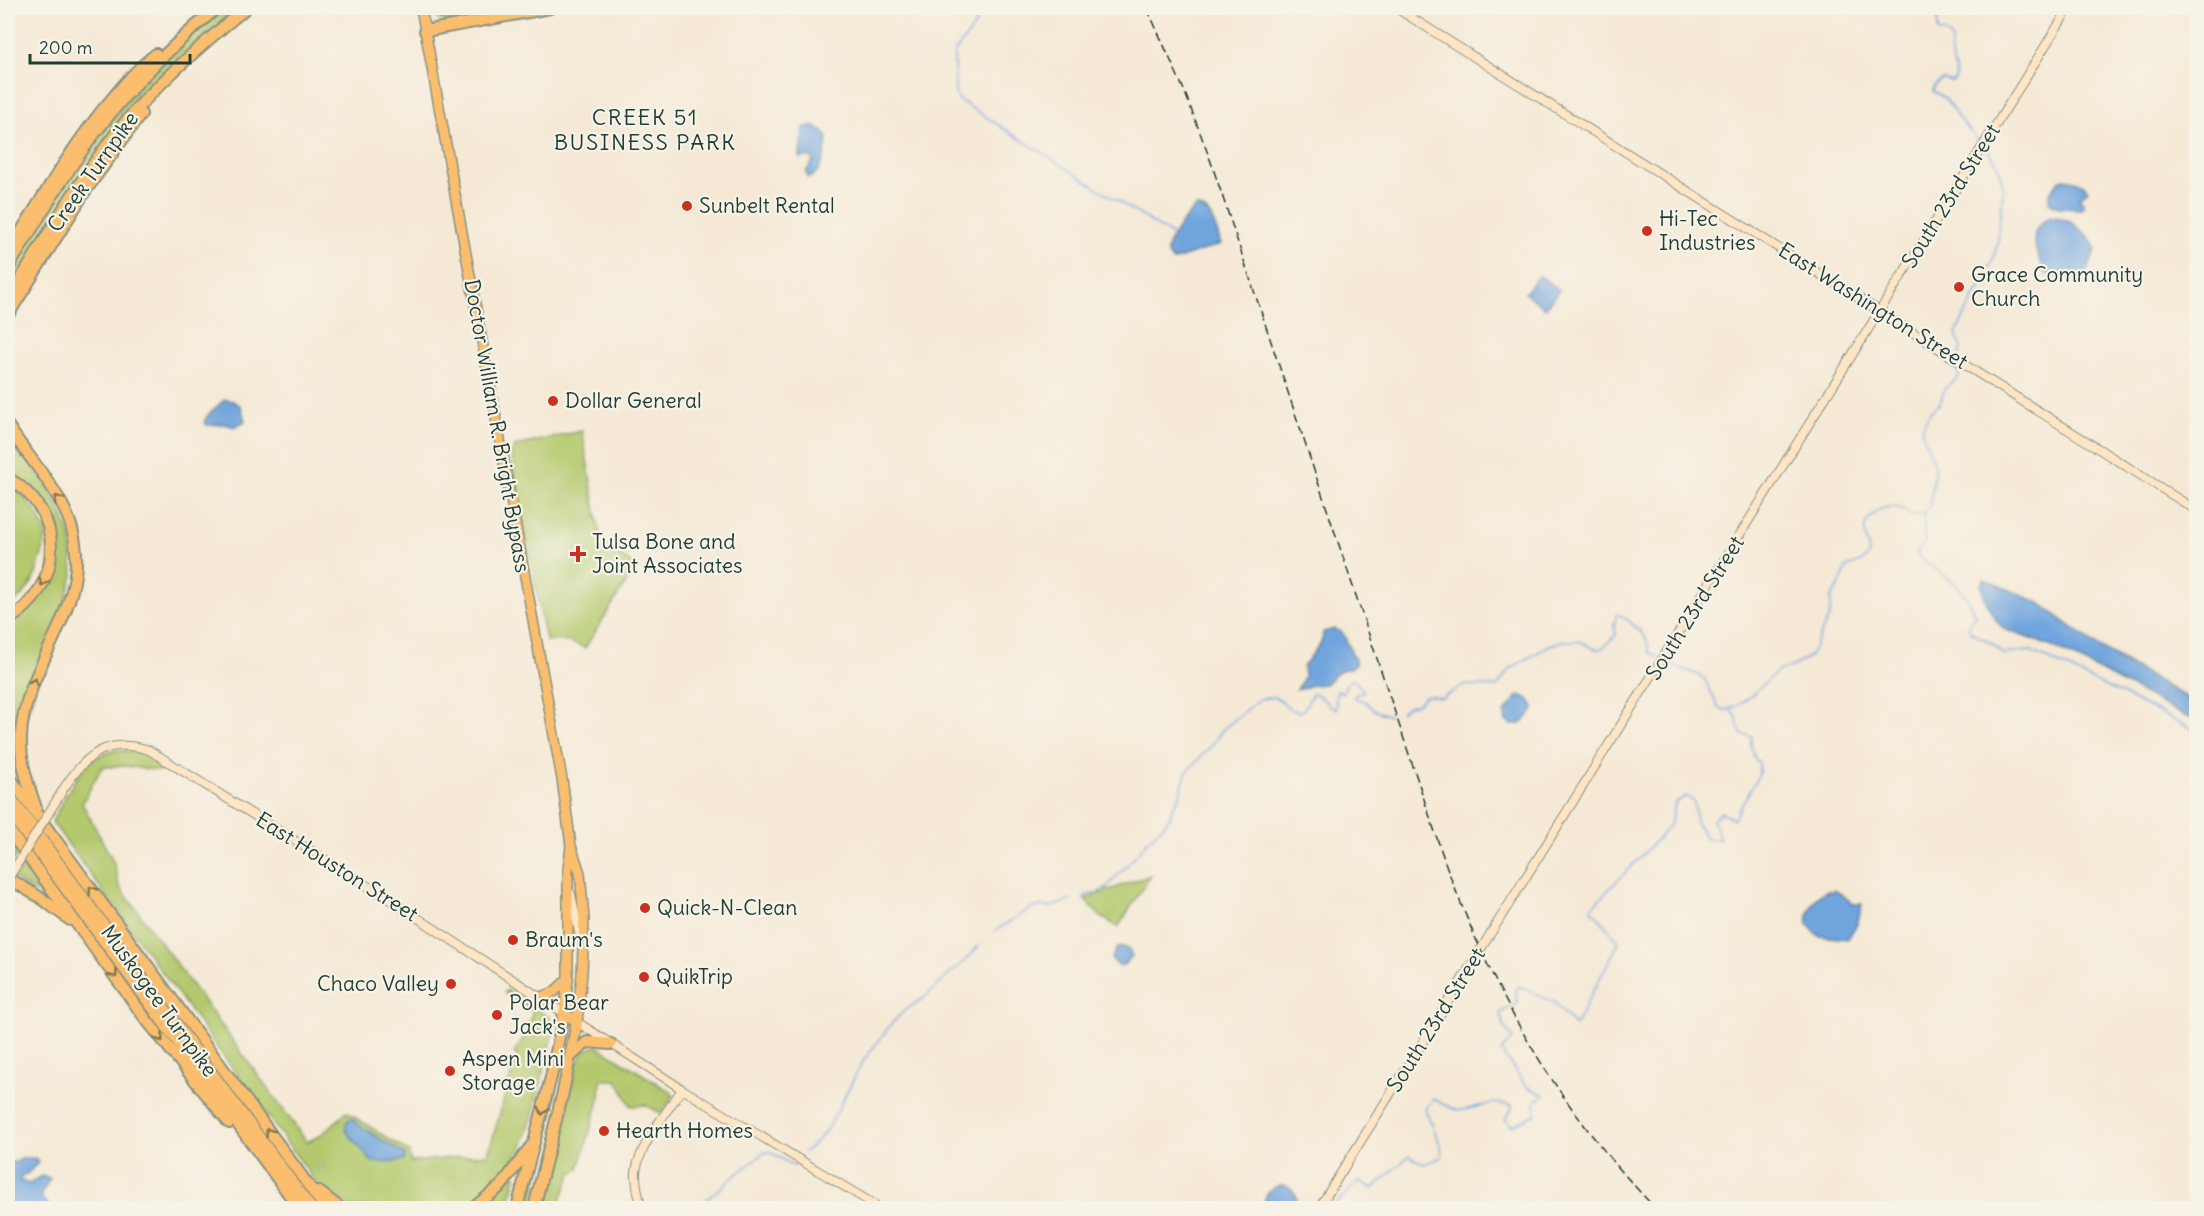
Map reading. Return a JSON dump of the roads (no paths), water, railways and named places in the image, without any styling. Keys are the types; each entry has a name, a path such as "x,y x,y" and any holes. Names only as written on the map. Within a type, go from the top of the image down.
{"highway":[{"name":"Creek Turnpike","path":"8,268 64,177 98,130 149,69 193,27 217,8"},
{"name":"Creek Turnpike","path":"8,300 77,189 108,144 142,104 198,47 246,8"},
{"path":"511,15 527,8"},
{"path":"425,31 550,8"},
{"path":"8,253 77,144 113,97 144,63 193,27"},
{"path":"8,315 115,148 198,47"},
{"path":"8,240 21,231"},
{"path":"8,426 62,504 73,531 76,552 76,571 71,599 29,694 23,715 22,762 39,817"},
{"path":"8,478 22,488 41,510 50,534 51,550 45,579 39,591 8,620"},
{"path":"8,775 325,1209"},
{"name":"Muskogee Turnpike","path":"8,794 311,1209"},
{"name":"Muskogee Turnpike","path":"8,810 298,1209"},
{"path":"8,829 175,1057 298,1209"},
{"path":"8,879 41,898 82,930"},
{"path":"517,1209 551,1077 564,1013"},
{"path":"534,1209 577,1022"},
{"path":"571,1056 587,1042 611,1044"},
{"path":"473,1209 501,1186 535,1140"},
{"path":"304,1179 340,1209"}],"main road":[{"name":"Doctor William R. Bright Bypass","path":"421,8 562,779 572,846 580,873 584,936 577,1022"},
{"name":"Doctor William R. Bright Bypass","path":"564,1013 568,979 568,869 572,846"},
{"path":"539,998 554,992 568,979"},
{"path":"564,1013 577,1022"}],"street":[{"name":"East Washington Street","path":"1396,8 2196,510"},
{"name":"South 23rd Street","path":"1319,1209 2069,8"},
{"name":"East Houston Street","path":"8,879 81,764 102,749 127,745 141,748 156,754 387,898 564,1013"},
{"path":"569,883 579,934 584,936"},
{"path":"577,1022 682,1089 880,1209"},
{"path":"641,1209 636,1180 639,1162 646,1146 682,1089"}],"water":[{"path":"812,126 822,130 828,138 820,167 813,176 808,178 806,172 813,161 810,156 800,158 800,150 804,127"},
{"path":"2064,179 2078,182 2088,190 2079,198 2085,204 2081,209 2060,208 2049,202 2049,193 2059,181"},
{"path":"1196,207 1202,208 1210,215 1221,244 1173,261 1167,253 1169,243"},
{"path":"2050,217 2064,219 2078,227 2089,238 2096,250 2086,273 2077,280 2053,277 2045,273 2034,242 2037,229"},
{"path":"1539,275 1559,290 1545,308 1525,293"},
{"path":"225,399 241,406 245,421 235,427 225,424 207,425 204,422 208,415"},
{"path":"1984,579 2038,602 2099,647 2196,703 2196,719 2187,717 2058,649 2004,629 1987,603 1981,584"},
{"path":"1335,629 1343,633 1355,665 1341,670 1325,684 1297,690 1304,677 1303,667 1322,641 1323,632"},
{"path":"1522,696 1530,701 1534,710 1521,724 1511,725 1506,721 1504,713 1517,697"},
{"path":"1835,889 1854,904 1862,904 1858,922 1848,939 1819,936 1808,925 1808,915 1816,900 1824,892 1828,890 1832,892"},
{"path":"1123,947 1129,950 1132,956 1125,964 1119,966 1111,959 1117,948"},
{"path":"348,1119 353,1119 357,1124 403,1153 404,1160 372,1162 347,1132 345,1127"},
{"path":"24,1158 35,1158 38,1163 28,1173 21,1176 20,1180 29,1184 42,1176 50,1178 41,1195 51,1208 8,1208 8,1162 16,1162"},
{"path":"1282,1185 1295,1193 1296,1208 1262,1208 1268,1193 1273,1188"}],"waterway":[{"path":"982,8 974,27 954,53 955,93 959,100 1173,236"},
{"path":"1934,8 1937,11 1938,31 1947,34 1952,40 1950,52 1956,75 1955,80 1951,82 1943,79 1939,81 1933,91 1946,99 1958,118 1981,143"},
{"path":"1959,356 1961,348 1956,334 1990,267 1998,239 2003,186 1998,167 1987,149"},
{"path":"1667,662 1704,678 1718,707 1725,710 1737,706 1750,697 1778,671 1794,666 1810,656 1830,615 1831,598 1847,567 1868,556 1869,549 1864,532 1872,515 1891,507 1898,507 1910,515 1924,514 1930,505 1935,466 1922,432 1923,425 1931,411 1940,403 1945,388 1959,377 1956,364"},
{"path":"1923,515 1925,542 1917,552 1919,557 1958,586 1966,596 1975,615 1968,626 1971,632 1993,644 2003,654 2031,651 2196,730"},
{"path":"1401,712 1408,706 1418,704 1429,695 1442,698 1464,685 1497,687 1510,669 1550,645 1562,641 1579,641 1595,649 1601,649 1616,635 1614,625 1617,614 1637,628 1646,639 1650,652 1658,656"},
{"path":"1085,895 1097,893 1107,887 1161,828 1170,817 1172,808 1179,798 1186,773 1212,745 1222,730 1260,699 1275,697 1289,709 1300,712 1313,693 1336,709 1336,692 1338,690 1343,693 1346,684 1352,680 1364,691 1355,695 1354,698 1366,702 1373,710 1390,716"},
{"path":"1336,1208 1335,1204 1359,1181 1373,1189 1409,1156 1424,1164 1442,1157 1441,1146 1425,1109 1433,1099 1458,1111 1494,1103 1512,1105 1505,1119 1511,1126 1536,1114 1535,1101 1544,1095 1526,1086 1501,1051 1513,1038 1504,1027 1500,1013 1517,1003 1516,991 1519,986 1555,1003 1575,1026 1619,942 1591,908 1670,826 1675,803 1686,796 1694,802 1696,823 1707,839 1720,839 1713,820 1721,812 1734,819 1759,774 1759,763 1751,747 1752,736 1742,735 1737,717 1729,709"},
{"path":"995,931 1030,909 1040,906 1050,907 1071,900"},
{"path":"804,1152 830,1125 863,1061 893,1022 906,1009 924,998 979,945"},
{"path":"696,1208 763,1153 770,1152 794,1166 795,1164"},
{"path":"317,1172 324,1165"},
{"path":"258,1208 266,1199"}],"railway":[{"path":"1147,8 1184,90 1211,162 1445,862 1464,912 1507,1004 1531,1047 1587,1129 1619,1169 1655,1208"}],"place":[{"name":"Sunbelt Rental","path":"687,206"},
{"name":"Hi-Tec Industries","path":"1647,231"},
{"name":"Grace Community Church","path":"1959,287"},
{"name":"Dollar General","path":"553,401"},
{"name":"Tulsa Bone and Joint Associates","path":"578,554"},
{"name":"Quick-N-Clean","path":"645,908"},
{"name":"Braum's","path":"513,940"},
{"name":"QuikTrip","path":"644,977"},
{"name":"Chaco Valley","path":"451,984"},
{"name":"Polar Bear Jack's","path":"497,1015"},
{"name":"Aspen Mini Storage","path":"450,1071"},
{"name":"Hearth Homes","path":"604,1131"}],"district":[{"name":"CREEK 51 BUSINESS PARK","path":"645,130"}]}
